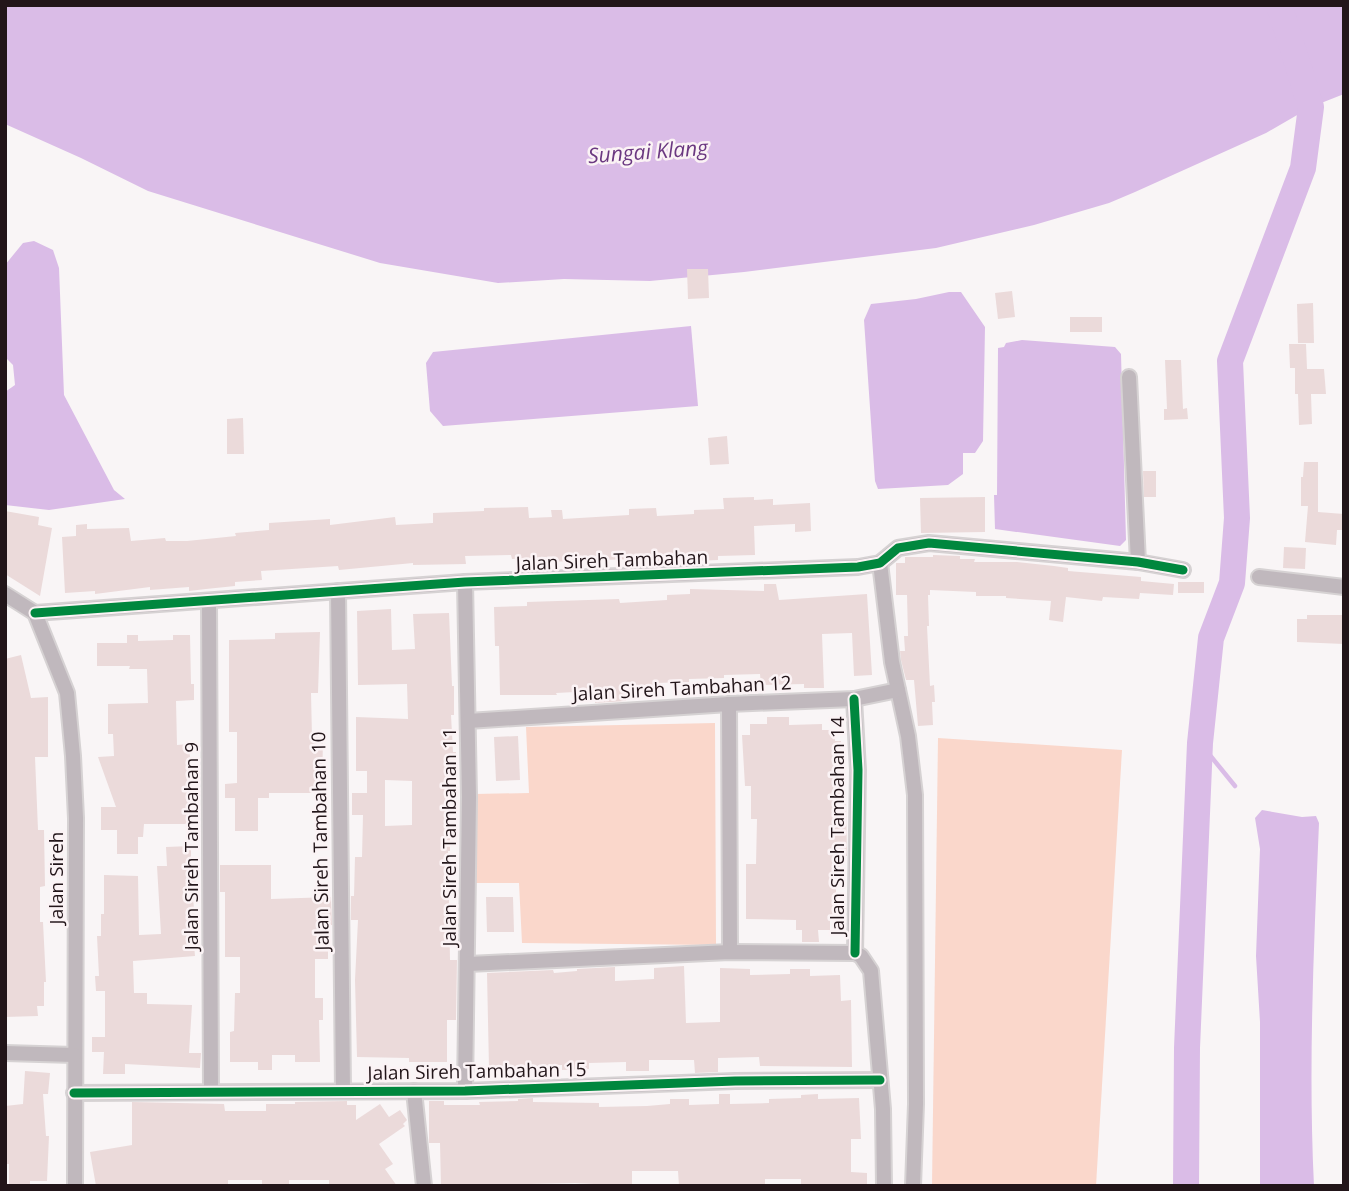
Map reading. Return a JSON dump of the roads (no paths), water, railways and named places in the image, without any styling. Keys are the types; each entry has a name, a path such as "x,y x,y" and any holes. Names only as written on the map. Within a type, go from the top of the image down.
{"street":[{"path":"1129,377 1138,562"},
{"name":"Jalan Sireh Tambahan","path":"35,613 465,582 858,567 880,563 898,548 929,543 1138,562 1183,570"},
{"path":"880,563 892,662 908,736 915,795 916,1065 913,1186"},
{"path":"1259,577 1344,587"},
{"name":"Jalan Sireh Tambahan 11","path":"465,582 468,721 466,1091"},
{"name":"Jalan Sireh Tambahan 10","path":"338,591 343,1091"},
{"path":"5,594 35,613"},
{"name":"Jalan Sireh Tambahan 9","path":"209,601 211,1092"},
{"name":"Jalan Sireh","path":"35,613 66,693 73,756 76,818 75,1186"},
{"name":"Jalan Sireh Tambahan 12","path":"468,721 729,704 854,699 898,690"},
{"name":"Jalan Sireh Tambahan 14","path":"468,964 730,952 855,953 858,770 854,699"},
{"path":"729,704 730,952"},
{"path":"855,953 861,956 871,971 880,1080 884,1186"},
{"path":"5,1053 75,1055"},
{"name":"Jalan Sireh Tambahan 15","path":"74,1093 466,1091 735,1081 880,1080"},
{"path":"414,1091 424,1186"}],"water":[{"name":"Sungai Klang","path":"5,5 1344,5 1344,94 1311,107 1266,133 1109,203 1034,225 936,248 650,281 564,279 498,283 380,263 148,191 5,124"},
{"path":"34,241 53,250 59,268 64,395 114,490 125,499 49,510 5,505 5,392 15,385 13,365 5,357 5,265 23,243"},
{"path":"961,292 985,327 983,441 975,453 963,453 963,474 948,485 878,489 875,481 864,320 871,304"},
{"path":"691,326 698,406 443,426 430,411 426,363 433,352"},
{"path":"1022,340 1115,347 1121,354 1126,540 1120,546 995,529 998,348 1004,347 1006,343"},
{"path":"1262,810 1302,817 1316,816 1319,823 1312,1050 1314,1186 1260,1186 1260,1022 1256,956 1260,849 1255,818"}],"waterway":[{"path":"1186,1186 1187,1048 1200,743 1211,638 1232,583 1237,518 1230,361 1303,168 1311,107 1279,5"},
{"path":"1200,743 1235,786"}]}
